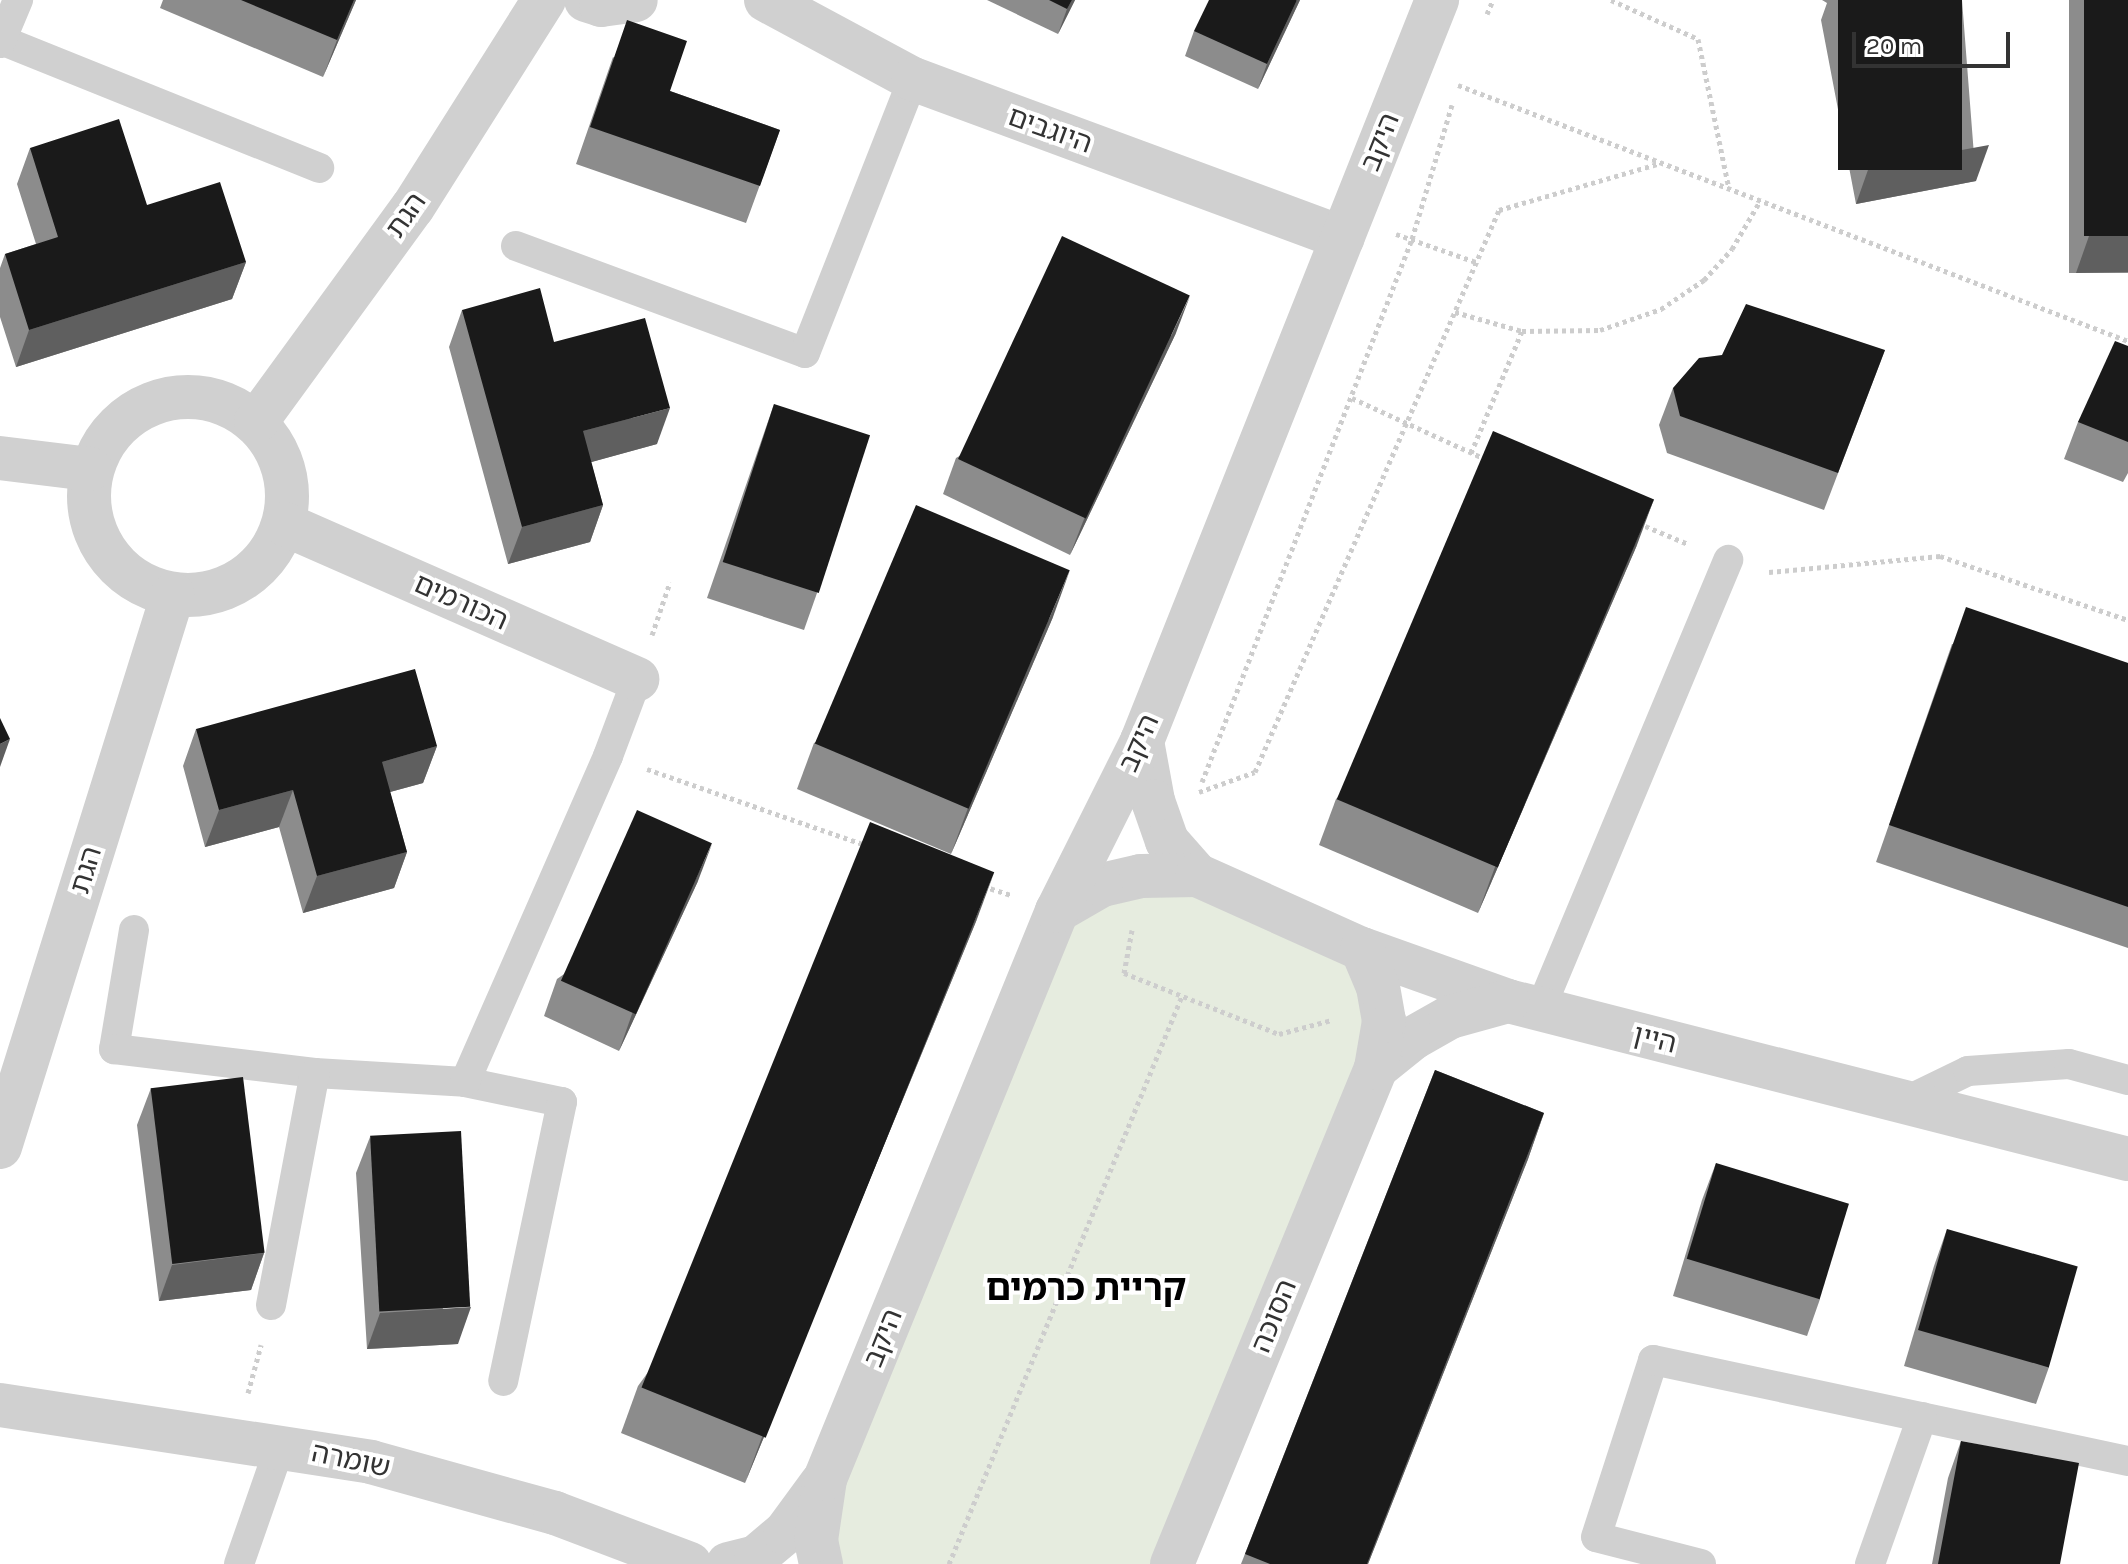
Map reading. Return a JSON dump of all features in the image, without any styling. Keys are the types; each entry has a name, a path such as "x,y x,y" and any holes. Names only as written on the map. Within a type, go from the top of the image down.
{"street":[{"name":"הגת","path":"256,422 413,207 544,0"},
{"path":"586,0 601,5 636,0"},
{"name":"היוגבים","path":"766,0 913,79 1346,228"},
{"name":"היקב","path":"821,1564 816,1540 825,1479 1057,911 1142,741 1437,0"},
{"path":"194,396 227,404 256,422 274,444 285,469 288,496 284,524 272,549 253,571 229,587 201,594 173,594 140,584 114,563 96,535 87,502 90,469 105,438 129,414 160,399 194,396"},
{"path":"0,458 90,469"},
{"name":"הכורמים","path":"284,524 637,679"},
{"name":"הגת","path":"0,1147 173,594"},
{"name":"היין","path":"1142,741 1167,841 1197,875 1362,949 1524,1006 2128,1159"},
{"name":"היין","path":"1057,911 1102,885 1141,876 1197,875"},
{"name":"הסוכה","path":"1172,1564 1376,1068 1384,1021 1378,987 1362,949"},
{"name":"הסוכה","path":"1376,1068 1413,1038 1450,1017 1524,1006"},
{"name":"שומרה","path":"0,1405 371,1462 555,1513 690,1564"},
{"name":"היקב","path":"728,1564 756,1557 785,1533 825,1479"}],"lane":[{"path":"18,0 1,41 319,168"},
{"path":"516,246 805,353 913,79"},
{"path":"1524,1006 1728,560"},
{"path":"465,1082 608,756 637,679"},
{"path":"134,930 114,1049 315,1073 465,1082 562,1102 503,1381"},
{"path":"1904,1102 1968,1071 2069,1064 2128,1080"},
{"path":"271,1305 315,1073"},
{"path":"1701,1564 1596,1537 1653,1360 2128,1461"},
{"path":"1870,1564 1922,1417"},
{"path":"239,1564 280,1446"}],"path":[{"path":"1481,28 1493,0"},
{"path":"1611,0 1698,39 1730,190"},
{"path":"1199,792 1412,239 1464,71"},
{"path":"1458,85 2128,341"},
{"path":"1159,816 1199,792 1255,772 1499,210 1661,163"},
{"path":"1455,312 1522,331 1600,330 1661,309 1704,280 1732,249 1760,201"},
{"path":"1346,228 1412,239 1476,262"},
{"path":"1471,453 1522,331"},
{"path":"608,756 878,849"},
{"path":"1141,876 1124,973 1279,1034 1382,1006"},
{"path":"967,880 1057,911"},
{"path":"949,1564 1182,996"},
{"path":"236,1440 271,1305"}],"shaded area":[{"path":"1141,876 1362,949 1384,1021 1172,1564 821,1564 825,1479 1057,911"}],"building":[{"path":"241,0 354,0 337,40"},
{"path":"1049,0 1072,0 1067,9"},
{"path":"1209,0 1297,0 1267,64 1194,31"},
{"path":"1838,0 1962,0 1962,170 1838,170"},
{"path":"2084,0 2128,0 2128,236 2084,236"},
{"path":"627,20 687,41 670,91 780,130 760,186 590,127"},
{"path":"119,119 147,205 220,182 246,262 29,330 5,254 58,237 30,148"},
{"path":"1062,236 1190,296 1086,519 958,459"},
{"path":"540,288 554,342 645,318 670,408 583,431 603,505 522,527 462,310"},
{"path":"1746,304 1885,350 1838,473 1680,416 1673,388 1699,358 1722,355"},
{"path":"2115,341 2128,346 2128,442 2078,422"},
{"path":"774,404 870,435 819,593 723,562"},
{"path":"1493,431 1654,499 1498,868 1337,799"},
{"path":"916,505 1070,570 969,809 815,743"},
{"path":"1966,607 2128,663 2128,907 1889,825"},
{"path":"415,669 437,746 382,762 407,852 317,876 293,790 219,810 196,729"},
{"path":"0,718 10,739 0,744"},
{"path":"637,810 712,843 636,1014 561,981"},
{"path":"870,822 994,872 766,1438 641,1388"},
{"path":"1435,1070 1544,1113 1367,1564 1270,1564 1245,1554"},
{"path":"243,1077 265,1253 172,1264 151,1088"},
{"path":"461,1131 470,1307 379,1312 370,1136"},
{"path":"1716,1163 1849,1204 1820,1299 1687,1259"},
{"path":"1947,1229 2078,1266 2049,1367 1918,1330"},
{"path":"1961,1441 2079,1463 2060,1564 1938,1564"}],"district":[{"name":"קריית כרמים","path":"1086,1289"}]}
